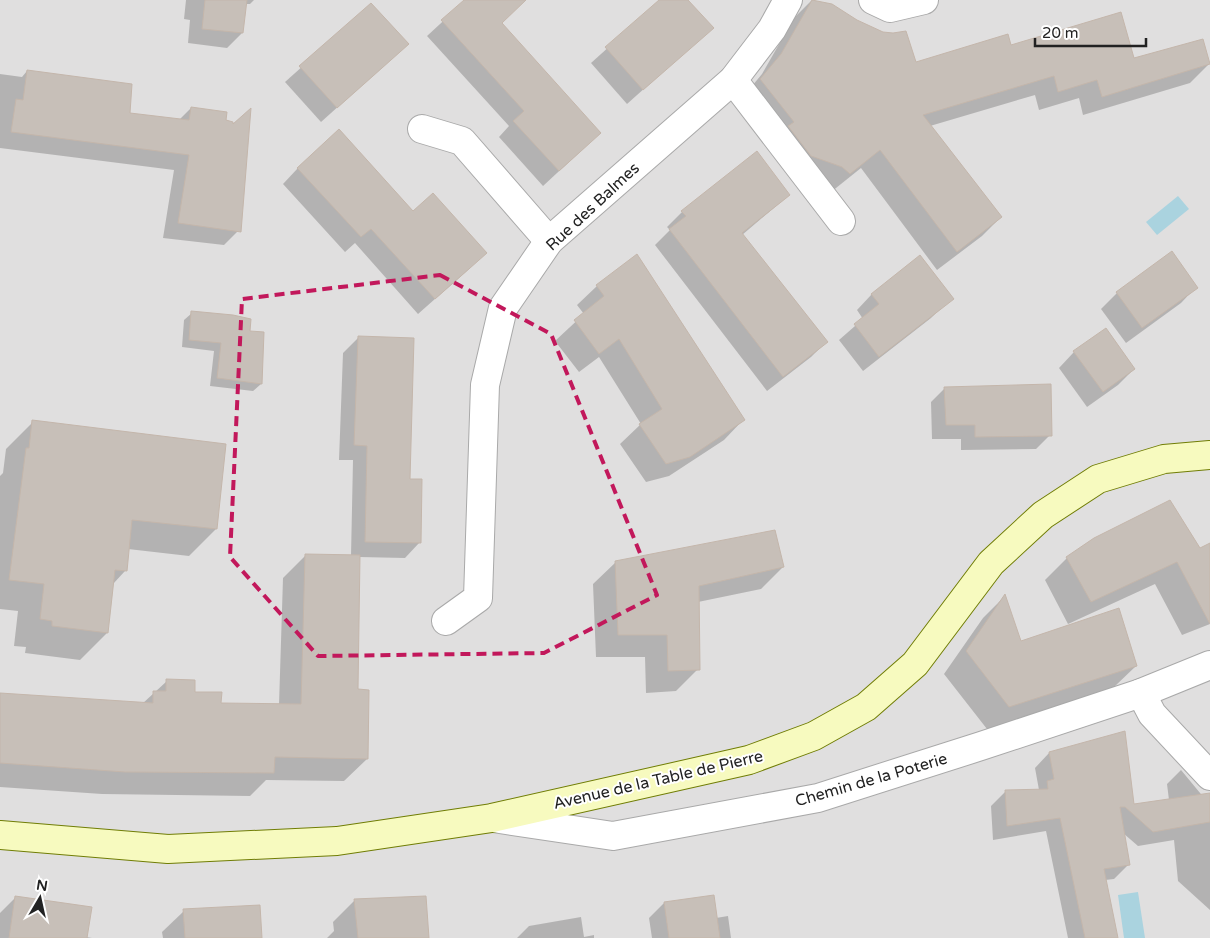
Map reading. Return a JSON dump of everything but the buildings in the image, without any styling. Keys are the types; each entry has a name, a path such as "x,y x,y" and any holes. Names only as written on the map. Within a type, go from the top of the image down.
{"main road":[{"name":"Avenue de la Table de Pierre","path":"0,835 168,849 337,841 492,818 749,760 814,736 866,707 914,664 991,563 1043,515 1098,479 1164,459 1210,455"}],"street":[{"name":"Rue des Balmes","path":"446,621 478,598 485,386 504,308 549,241 733,80 772,29 788,0"},
{"path":"873,0 890,8 924,0"},
{"path":"733,80 841,221"},
{"path":"422,129 462,142 549,241"},
{"name":"Chemin de la Poterie","path":"492,818 613,836 818,798 1141,693 1210,665"},
{"path":"1141,693 1152,714 1210,776"}],"highlighted area":[{"path":"440,275 551,334 657,595 544,653 318,656 230,557 242,299"}],"shaded area":[{"path":"0,0 1210,0 1210,938 0,938"}],"water":[{"path":"1178,196 1189,209 1157,235 1146,222"},
{"path":"1138,892 1145,938 1124,938 1118,895"}]}
